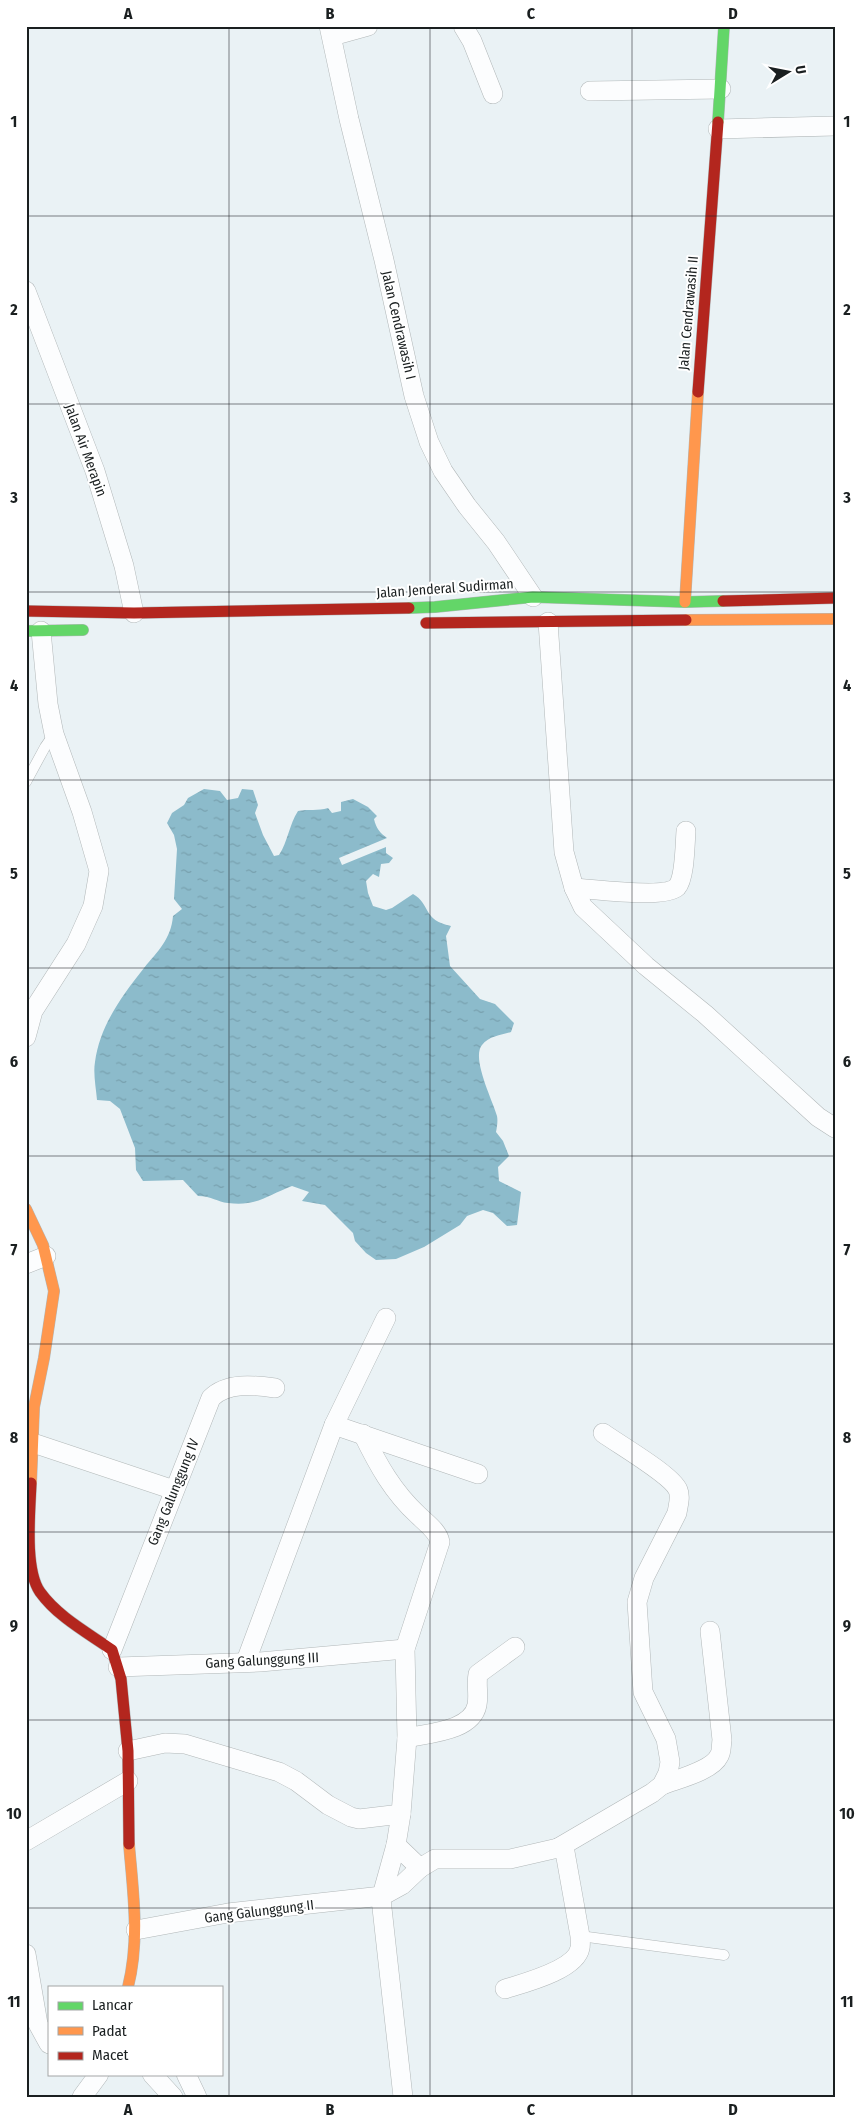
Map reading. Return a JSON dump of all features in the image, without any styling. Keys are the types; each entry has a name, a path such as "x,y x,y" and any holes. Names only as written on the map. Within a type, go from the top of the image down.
{"main road":[{"name":"Jalan Cendrawasih II","path":"685,602 698,367 718,129 724,26"},
{"name":"Jalan Jenderal Sudirman","path":"26,611 134,613 435,606 533,597 685,602 835,598"},
{"path":"435,606 435,623"},
{"path":"415,624 835,619"},
{"path":"34,631 97,629"},
{"path":"26,1209 43,1245 54,1291 44,1358 30,1408 32,1443 29,1566 40,1592 62,1615 115,1658 128,1750 129,1838 136,1930 134,1963 128,1986"}],"street":[{"path":"331,31 368,26"},
{"path":"463,26 472,41 493,94"},
{"name":"Jalan Cendrawasih I","path":"331,31 348,119 384,260 414,396 429,442 443,471 467,506 496,542 533,597"},
{"path":"590,91 721,89"},
{"path":"718,129 835,126"},
{"name":"Jalan Air Merapin","path":"26,291 95,471 124,566 134,613"},
{"path":"548,622 564,852 574,888 583,907 646,966 705,1014 818,1116 835,1128"},
{"path":"26,1037 29,1010 76,944 93,906 99,871 96,853 54,734 34,631"},
{"path":"574,888 647,894 670,892 678,886 682,869 686,831"},
{"path":"26,1264 46,1256"},
{"path":"246,1661 334,1426 386,1318"},
{"name":"Gang Galunggung IV","path":"115,1658 174,1490 194,1442 204,1411 211,1398 217,1392 255,1386 275,1388"},
{"path":"334,1426 364,1434 478,1474"},
{"path":"603,1433 673,1483 679,1495 677,1513 644,1578 637,1602 643,1692 666,1739 670,1762 668,1773 662,1785"},
{"path":"364,1434 387,1481 404,1503 438,1536 439,1547 405,1649 407,1738 401,1814 396,1846 382,1896 403,2097"},
{"path":"32,1443 174,1490"},
{"path":"382,1896 402,1885 420,1868 435,1859 510,1859 558,1848 635,1804 662,1785 704,1770 716,1762 720,1755 722,1740 710,1631"},
{"path":"407,1738 461,1725 470,1719 478,1704 478,1674 515,1647"},
{"name":"Gang Galunggung III","path":"115,1658 260,1662 405,1649"},
{"path":"128,1750 165,1744 185,1744 279,1772 296,1781 328,1805 351,1817 359,1819 401,1814"},
{"path":"26,1840 128,1781"},
{"path":"396,1846 420,1868"},
{"path":"505,1989 552,1973 573,1960 580,1950 580,1936 568,1857 565,1852 558,1848"},
{"name":"Gang Galunggung II","path":"136,1930 228,1913 382,1896"},
{"path":"26,1954 38,2024 48,2042"},
{"path":"134,1963 145,1986"},
{"path":"82,2097 98,2076"},
{"path":"154,2076 173,2097"},
{"path":"187,2076 197,2097"}],"lane":[{"path":"26,782 54,734"},
{"path":"580,1936 724,1955"}],"water":[{"path":"204,789 220,791 227,800 238,798 242,789 253,790 258,805 255,813 263,835 274,856 279,855 282,850 298,811 328,808 332,813 341,811 341,802 353,799 368,807 377,816 374,819 376,825 387,838 339,858 342,865 386,847 386,853 393,858 389,863 381,864 379,877 373,874 366,881 373,906 386,910 413,894 419,898 435,920 451,926 446,936 450,966 480,999 495,1004 514,1023 511,1032 495,1036 482,1045 479,1051 479,1059 484,1080 497,1116 496,1132 503,1141 509,1156 498,1167 499,1181 521,1192 517,1225 507,1226 493,1213 483,1210 467,1216 460,1225 424,1247 396,1259 376,1260 366,1253 355,1241 353,1233 325,1205 302,1201 309,1192 292,1186 254,1202 238,1204 198,1196 183,1180 143,1181 136,1170 135,1148 120,1109 110,1101 97,1100 94,1076 95,1062 102,1036 113,1012 128,989 163,944 170,931 173,916 182,909 174,899 177,849 174,835 167,823 172,813 184,805 188,798"}],"traffic: fast":[{"path":"718,122 724,26"},
{"path":"409,608 533,597 685,602 723,601"},
{"path":"26,631 83,630"}],"traffic: slow":[{"path":"685,602 698,392"},
{"path":"686,620 835,619"},
{"path":"26,1209 43,1245 54,1291 44,1358 34,1407 31,1483"},
{"path":"128,1986 132,1969 135,1933 129,1844"}],"traffic: jam":[{"path":"698,392 718,122"},
{"path":"723,601 835,598"},
{"path":"26,611 134,613 409,608"},
{"path":"426,623 686,620"},
{"path":"31,1483 29,1540 35,1582 40,1592 55,1609 112,1650 121,1679 128,1751 129,1844"}]}
